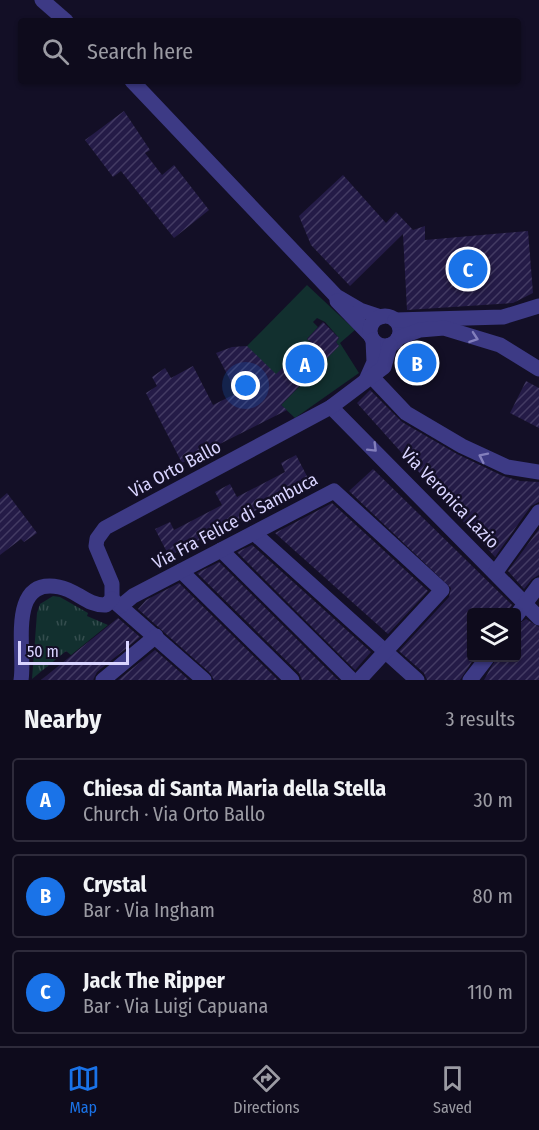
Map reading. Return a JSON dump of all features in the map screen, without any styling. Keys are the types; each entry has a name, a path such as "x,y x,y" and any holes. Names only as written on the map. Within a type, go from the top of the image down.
{"street":[{"path":"42,0 63,18"},
{"path":"135,84 336,296 360,310 388,318 503,317 539,306"},
{"path":"336,296 340,307 381,345 394,342 420,330 444,328 500,345 539,369"},
{"path":"368,381 374,362 371,326 388,318"},
{"path":"368,381 387,362 399,329 388,318"},
{"path":"368,381 406,413 462,446 507,467 539,472"},
{"name":"Via Orto Ballo","path":"116,603 112,584 96,546 97,539 105,528 331,407 368,381"},
{"name":"Via Veronica Lazio","path":"331,407 495,573 520,608"},
{"name":"Via Fra Felice di Sambuca","path":"116,603 334,491 442,590 384,652"},
{"path":"495,573 539,512"},
{"path":"254,533 417,680"},
{"path":"221,550 352,680"},
{"path":"181,571 292,680"},
{"path":"521,610 539,585"},
{"path":"21,680 22,611 32,594 50,586 60,587 88,603 99,605 116,603 204,680"},
{"name":"Via Veronica Lazio","path":"521,610 539,618"},
{"path":"103,680 156,636"},
{"path":"359,680 384,652"},
{"path":"470,680 483,662"}],"green space":[{"path":"307,285 355,330 340,343 359,373 295,418 281,405 339,346 336,342 339,338 325,322 317,318 313,322 318,327 307,339 311,342 288,365 286,364 265,389 247,346"},
{"path":"53,596 60,597 88,613 87,616 108,625 71,655 66,651 32,679 37,613 40,604"}],"building":[{"path":"124,111 150,150 145,153 162,175 174,165 209,210 174,238 121,171 113,177 85,140"},
{"path":"343,175 386,223 396,212 413,230 425,226 425,240 528,231 533,293 513,303 407,310 403,234 350,286 311,245 299,216"},
{"path":"323,322 339,338 336,342 339,346 281,405 287,410 182,463 146,393 157,386 152,377 165,368 171,378 193,366 213,405 237,393 216,353 232,347 247,346 276,374 311,342 307,339"},
{"path":"429,345 438,358 405,381 396,367"},
{"path":"526,381 539,388 539,428 510,413"},
{"path":"370,390 402,422 457,454 503,476 520,481 539,482 539,502 531,506 495,557 357,403"},
{"path":"296,455 310,482 169,556 155,529 170,522 174,530 222,505 215,492 230,484 237,497 285,472 281,463"},
{"path":"373,469 512,605 510,608 467,608 467,662 472,662 460,680 427,680 424,673 399,651 449,597 451,588 349,491"},
{"path":"7,493 37,533 24,542 21,539 0,555 0,499"},
{"path":"332,503 428,591 388,634 275,533"},
{"path":"539,529 539,575 532,579 524,589 508,571"},
{"path":"252,545 371,652 355,670 237,552"},
{"path":"219,562 338,680 302,680 299,673 197,573"},
{"path":"179,583 278,680 214,680 210,673 138,609 146,600"},
{"path":"118,618 140,637 97,672 93,680 41,680"},
{"path":"526,619 539,627 539,680 484,680 494,662 521,662 521,622"},
{"path":"155,650 189,680 118,680"}],"place":[{"name":"Jack The Ripper","path":"468,269"},
{"name":"Crystal","path":"417,363"},
{"name":"Chiesa di Santa Maria della Stella","path":"305,364"}]}
